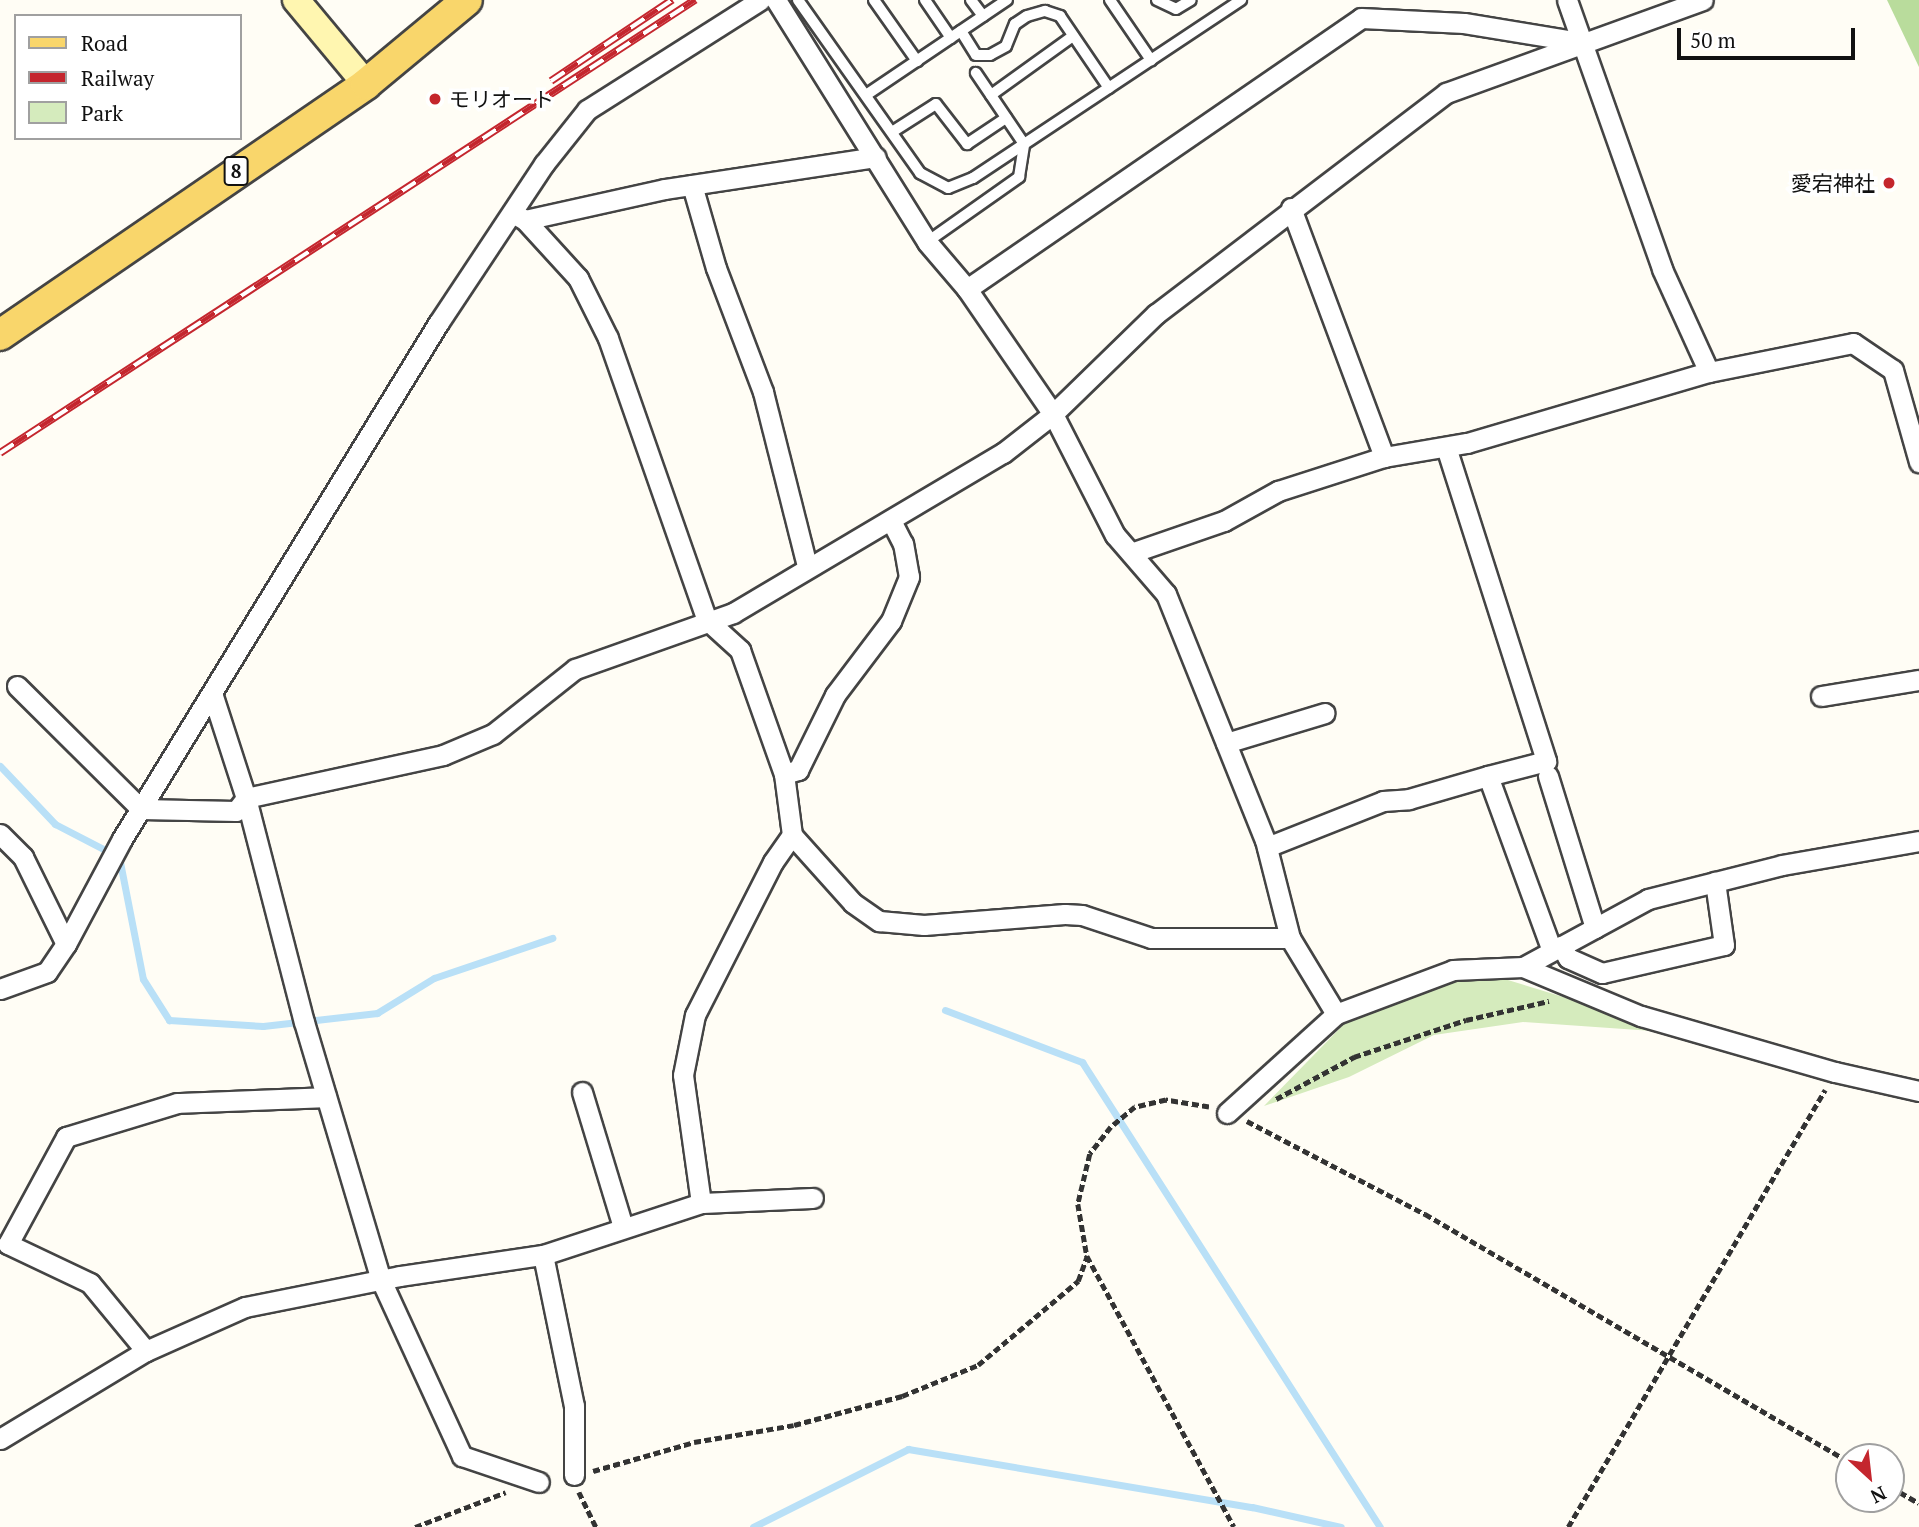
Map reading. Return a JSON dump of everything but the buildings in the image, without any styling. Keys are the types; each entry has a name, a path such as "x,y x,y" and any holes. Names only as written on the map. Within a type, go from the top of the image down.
{"main road":[{"name":"8","path":"0,335 366,84 467,0"}],"street":[{"path":"296,0 366,84"},
{"path":"0,989 47,972 66,944 122,839 212,693 587,110 760,0"},
{"path":"776,0 927,242 967,289 1053,414 1115,535 1166,594 1266,848 1290,938 1336,1014"},
{"path":"1566,0 1662,269 1709,372"},
{"path":"17,686 141,808 236,811 246,798 443,755 493,734 575,669 733,613 807,566 891,520 1003,453 1053,414 1156,314 1291,208 1446,93 1580,42 1703,0"},
{"path":"967,289 1361,18 1464,23 1580,42"},
{"path":"518,216 692,185 876,157"},
{"path":"692,185 716,268 764,392 807,566"},
{"path":"1291,208 1384,457"},
{"path":"518,216 578,278 608,338 708,620 740,650 784,774 792,835 853,904 879,921 924,925 1065,914 1082,915 1151,938 1290,938"},
{"path":"1131,553 1224,521 1279,491 1384,457 1446,447 1543,425 1709,372 1853,343 1893,370 1919,462"},
{"path":"1266,848 1383,801 1409,799 1545,761 1446,447"},
{"path":"784,774 798,770 835,695 891,621 909,578 903,544 891,520"},
{"path":"1821,696 1919,680"},
{"path":"212,693 246,798 326,1097 381,1280 462,1456 539,1482"},
{"path":"1226,743 1325,713"},
{"path":"1488,776 1557,949 1568,958 1602,972 1724,945 1715,882"},
{"path":"1548,776 1595,928"},
{"path":"0,834 23,857 66,944"},
{"path":"701,1203 683,1075 695,1016 761,884 792,835"},
{"path":"1234,1116 1336,1014 1453,970 1523,967 1648,899 1715,882 1919,841"},
{"path":"1523,967 1580,994 1835,1072 1919,1091"},
{"path":"582,1092 623,1227"},
{"path":"146,1351 90,1283 4,1240 66,1137 177,1103 326,1097"},
{"path":"0,1439 146,1351 245,1307 381,1280 542,1255 701,1203 813,1198"},
{"path":"542,1255 574,1406 574,1475"}],"lane":[{"path":"798,0 920,173 948,188 973,178 1241,0"},
{"path":"874,0 917,61"},
{"path":"925,0 951,38"},
{"path":"971,0 983,16"},
{"path":"866,95 1007,0"},
{"path":"1110,0 1151,60"},
{"path":"1157,0 1176,9 1191,0"},
{"path":"961,31 976,55 990,55 1006,46 1015,24 1045,11 1060,16 1109,88"},
{"path":"991,95 1073,37"},
{"path":"927,242 1019,177 1024,144 976,73"},
{"path":"892,132 936,104 967,144 1006,118"}],"path":[{"path":"1264,1106 1354,1057 1466,1020 1580,994"},
{"path":"1568,1527 1671,1357 1835,1072"},
{"path":"1234,1527 1087,1255 1078,1204 1090,1154 1111,1127 1135,1107 1166,1100 1234,1116 1424,1214 1835,1454"},
{"path":"1234,1116 1252,1112"},
{"path":"596,1527 574,1475 694,1442 794,1425 889,1400 978,1364 1079,1281 1087,1255"},
{"path":"415,1527 539,1482"}],"green space":[{"path":"1887,0 1919,0 1919,67"},
{"path":"1467,976 1498,977 1681,1033 1523,1022 1434,1035 1349,1077 1264,1106 1352,1016 1426,985"}],"waterway":[{"path":"0,766 55,824 119,857 143,979 169,1020 263,1026 377,1013 434,978 552,938"},
{"path":"945,1010 1082,1062 1380,1527"},
{"path":"753,1527 908,1449 1252,1507 1341,1527"}],"railway":[{"path":"551,81 672,0"},
{"path":"0,453 695,0"}],"place":[{"name":"モリオート","path":"435,99"},
{"name":"愛宕神社","path":"1889,183"}]}
